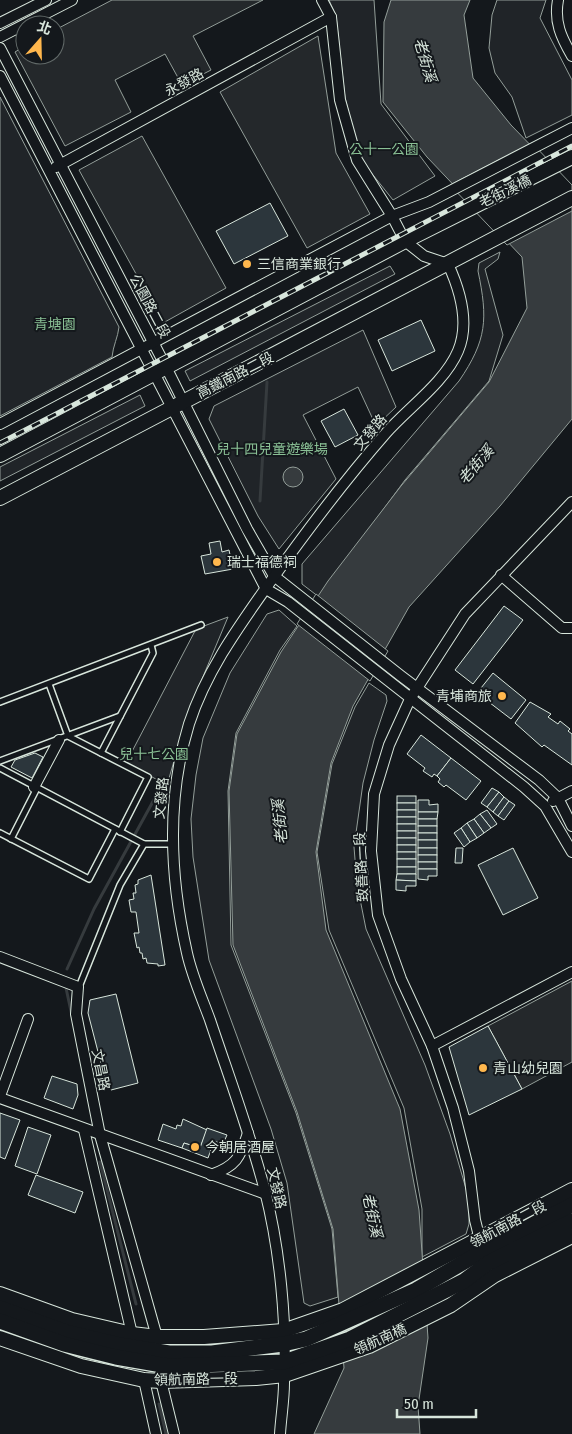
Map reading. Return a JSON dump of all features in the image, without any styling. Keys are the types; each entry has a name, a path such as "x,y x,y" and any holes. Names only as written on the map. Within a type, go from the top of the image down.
{"main road":[{"name":"領航南路二段","path":"449,1289 464,1281 486,1257 572,1205"},
{"name":"領航南路二段","path":"445,1266 486,1257 572,1221"},
{"path":"307,1354 416,1290 445,1266"},
{"name":"領航南橋","path":"307,1354 350,1339 449,1289"},
{"name":"領航南路一段","path":"0,1308 66,1332 120,1345 169,1353 212,1353 283,1337 307,1354 284,1368 168,1366 116,1358 64,1344 0,1321"}],"street":[{"path":"0,23 46,0"},
{"path":"0,38 72,0"},
{"path":"322,0 331,16 340,100 357,160 392,216 405,241 424,256 448,264"},
{"path":"558,0 556,13 560,35 572,56"},
{"name":"永發路","path":"49,169 60,165 331,16"},
{"name":"公園路二段","path":"0,48 153,342 160,370"},
{"name":"公園路二段","path":"0,76 142,348 160,370 274,576"},
{"name":"老街溪橋","path":"392,216 430,202 572,128"},
{"name":"老街溪橋","path":"405,241 570,158"},
{"name":"高鐵南路二段","path":"0,498 572,198"},
{"path":"0,424 392,216"},
{"path":"0,455 405,241"},
{"name":"文發路","path":"280,1434 284,1368 284,1303 266,1194 248,1132 188,956 180,912 172,844 175,790 181,752 191,720 212,668 274,576 337,492 388,431 446,369 458,352 463,333 463,313 455,279 448,264"},
{"name":"公園路二段","path":"178,404 266,589"},
{"name":"致善路一段","path":"486,1257 469,1171 453,1108 432,1046 401,979 378,916 371,851 374,794 388,745 410,699 465,614 572,502"},
{"path":"501,575 562,628 572,628"},
{"path":"274,576 401,676 539,780 558,798 572,826"},
{"path":"266,589 288,602 524,787 545,806 572,852"},
{"path":"36,788 64,738"},
{"path":"545,806 572,791"},
{"path":"0,957 78,987"},
{"path":"432,1046 572,972"},
{"name":"文昌路","path":"78,987 76,1014 100,1135 157,1337"},
{"path":"28,1019 0,1097 84,1130 266,1194"},
{"path":"84,1130 132,1334"},
{"path":"211,1174 229,1168 242,1154 248,1132"},
{"name":"領航南路二段","path":"451,1304 486,1257 572,1190"},
{"name":"領航南路二段","path":"486,1257 572,1236"},
{"name":"領航南路一段","path":"0,1294 72,1320 132,1334 157,1337 283,1337 306,1322 343,1310 445,1266"},
{"name":"領航南橋","path":"307,1354 369,1346 451,1304"},
{"name":"領航南路一段","path":"0,1338 66,1361 144,1380 256,1378 284,1368"},
{"path":"144,1380 156,1434"},
{"path":"161,1381 174,1434"}],"lane":[{"path":"0,702 201,625"},
{"path":"101,752 154,653 151,645"},
{"path":"49,684 64,738"},
{"path":"0,761 120,716"},
{"path":"0,832 89,879 148,777 101,752 64,738"},
{"path":"0,768 144,844 172,844"},
{"path":"11,839 36,788"},
{"name":"文昌路","path":"78,987 120,885 144,844"}],"green space":[{"name":"公十一公園","path":"329,0 374,0 381,104 435,176 393,200 361,160 345,98 336,16"},
{"path":"497,0 546,0 540,18 572,80 572,115 526,138 512,97 495,73 489,48 492,15"},
{"name":"青塘園","path":"0,97 119,327 112,357 0,416"},
{"path":"500,252 498,259 485,269 503,335 489,381 405,480 319,597 302,584 302,564 459,381 475,353 483,329 484,316 478,271 479,263"},
{"path":"390,266 395,274 190,381 185,371"},
{"name":"兒十四兒童遊樂場","path":"363,330 396,407 376,426 358,387 303,415 336,479 279,549 258,516 209,419 214,406"},
{"path":"140,395 145,406 0,481 0,467"},
{"path":"279,610 297,626 280,650 236,733 228,791 231,945 296,1113 332,1229 338,1297 310,1306 304,1303 287,1183 271,1129 209,960 193,857 191,819 196,775 203,738 230,673 267,614"},
{"name":"兒十七公園","path":"228,617 189,710 167,785 126,763 196,629"},
{"path":"369,683 386,695 387,701 374,740 363,783 354,847 357,884 366,929 425,1065 450,1134 469,1199 469,1224 466,1234 422,1257 422,1209 404,1108 329,930 317,852 332,764 355,707"}],"shaded area":[{"path":"112,0 263,0 193,36 211,70 182,85 165,54 115,80 131,112 65,146 22,65 65,65 65,25"},
{"path":"318,36 336,153 370,214 307,248 220,92"},
{"path":"142,136 226,288 163,323 79,170"},
{"path":"572,981 572,1062 522,1089 488,1026"}],"water":[{"name":"老街溪","path":"391,0 470,0 464,15 473,78 511,125 572,188 572,419 500,506 409,607 353,706 331,763 316,852 326,930 400,1109 419,1210 428,1338 418,1406 420,1434 314,1434 344,1368 333,1229 297,1112 233,945 229,791 237,734 281,652 328,581 401,486 489,382 527,308 522,257 427,157 383,102 384,22"},
{"path":"293,467 300,470 303,477 300,484 293,487 286,484 283,477 286,470"}],"pier":[{"path":"532,143 572,185 572,211 507,245 450,185"},
{"path":"316,594 388,651 370,681 297,624"}],"building":[{"path":"270,203 288,236 234,264 216,231"},
{"path":"421,320 435,351 392,371 378,340"},
{"path":"344,409 358,435 335,447 321,421"},
{"name":"瑞士福德祠","path":"220,541 222,552 229,550 233,569 205,574 201,556 211,554 209,543"},
{"path":"504,606 523,620 473,684 455,670"},
{"name":"青埔商旅","path":"493,673 526,700 511,719 477,693"},
{"path":"530,702 551,714 548,717 558,724 560,721 570,729 568,731 572,734 572,765 544,745 542,747 515,723"},
{"path":"421,735 451,758 437,776 434,774 432,777 423,771 425,768 407,754"},
{"path":"35,753 43,757 32,778 11,767 15,760"},
{"path":"451,758 481,781 466,800 446,785 444,787 438,782 440,779 437,776"},
{"path":"492,788 499,792 487,807 481,803"},
{"path":"499,792 504,797 493,812 487,807"},
{"path":"397,796 416,796 416,803 397,803"},
{"path":"504,797 509,801 498,816 493,812"},
{"path":"418,800 429,800 429,805 438,804 438,812 418,812"},
{"path":"509,801 515,805 504,820 498,816"},
{"path":"397,803 416,803 416,810 397,810"},
{"path":"397,810 416,810 416,817 397,817"},
{"path":"487,810 497,824 491,828 480,814"},
{"path":"418,812 438,812 437,819 418,819"},
{"path":"480,814 491,828 484,833 474,819"},
{"path":"397,817 416,817 416,824 397,824"},
{"path":"418,819 437,819 437,826 418,826"},
{"path":"474,819 484,833 477,838 467,823"},
{"path":"467,823 477,838 470,842 461,828"},
{"path":"397,824 416,824 416,831 397,831"},
{"path":"418,826 437,826 437,833 418,833"},
{"path":"461,828 470,842 464,847 454,833"},
{"path":"397,831 416,831 416,838 397,838"},
{"path":"418,833 437,833 437,840 418,840"},
{"path":"397,838 416,838 416,845 397,845"},
{"path":"418,840 437,840 437,848 418,848"},
{"path":"397,845 416,845 416,852 397,852"},
{"path":"418,848 437,848 437,855 418,855"},
{"path":"456,848 463,848 462,863 455,863"},
{"path":"513,848 538,898 503,915 478,865"},
{"path":"397,852 416,852 416,859 397,859"},
{"path":"418,855 437,855 437,862 418,862"},
{"path":"397,859 416,859 416,867 397,867"},
{"path":"418,862 437,862 437,869 418,869"},
{"path":"397,867 416,867 416,874 397,874"},
{"path":"418,869 437,869 437,876 428,876 428,880 418,879"},
{"path":"397,874 416,874 416,881 396,880"},
{"path":"151,875 165,965 158,966 158,964 147,963 146,958 143,959 142,953 140,953 139,947 137,948 134,933 139,933 136,912 131,912 129,900 134,899 133,893 136,893 135,885 138,884 138,880"},
{"path":"396,880 416,881 416,886 406,886 406,891 396,890"},
{"path":"116,994 138,1083 111,1090 105,1079 88,1013 90,1000"},
{"name":"青山幼兒園","path":"488,1026 522,1089 469,1115 449,1047"},
{"path":"52,1076 77,1084 78,1095 73,1109 44,1098"},
{"path":"0,1113 20,1120 5,1159 0,1157"},
{"path":"183,1119 207,1130 200,1148 184,1143 182,1148 158,1140 163,1124 176,1129 177,1125 181,1126"},
{"path":"28,1127 51,1135 37,1174 15,1166"},
{"path":"207,1128 227,1135 223,1144 214,1141 208,1158 182,1148 184,1143 200,1148"},
{"path":"36,1175 83,1192 75,1213 28,1195"}],"waterway":[{"path":"260,501 267,382"},
{"path":"67,969 94,909 162,785"},
{"path":"66,988 72,1016"},
{"path":"100,1162 136,1304"},
{"path":"159,1404 166,1434"}],"railway":[{"path":"0,443 572,146"}],"place":[{"name":"三信商業銀行","path":"247,264"},
{"name":"瑞士福德祠","path":"217,562"},
{"name":"青埔商旅","path":"502,696"},
{"name":"青山幼兒園","path":"483,1068"},
{"name":"今朝居酒屋","path":"195,1147"}]}
